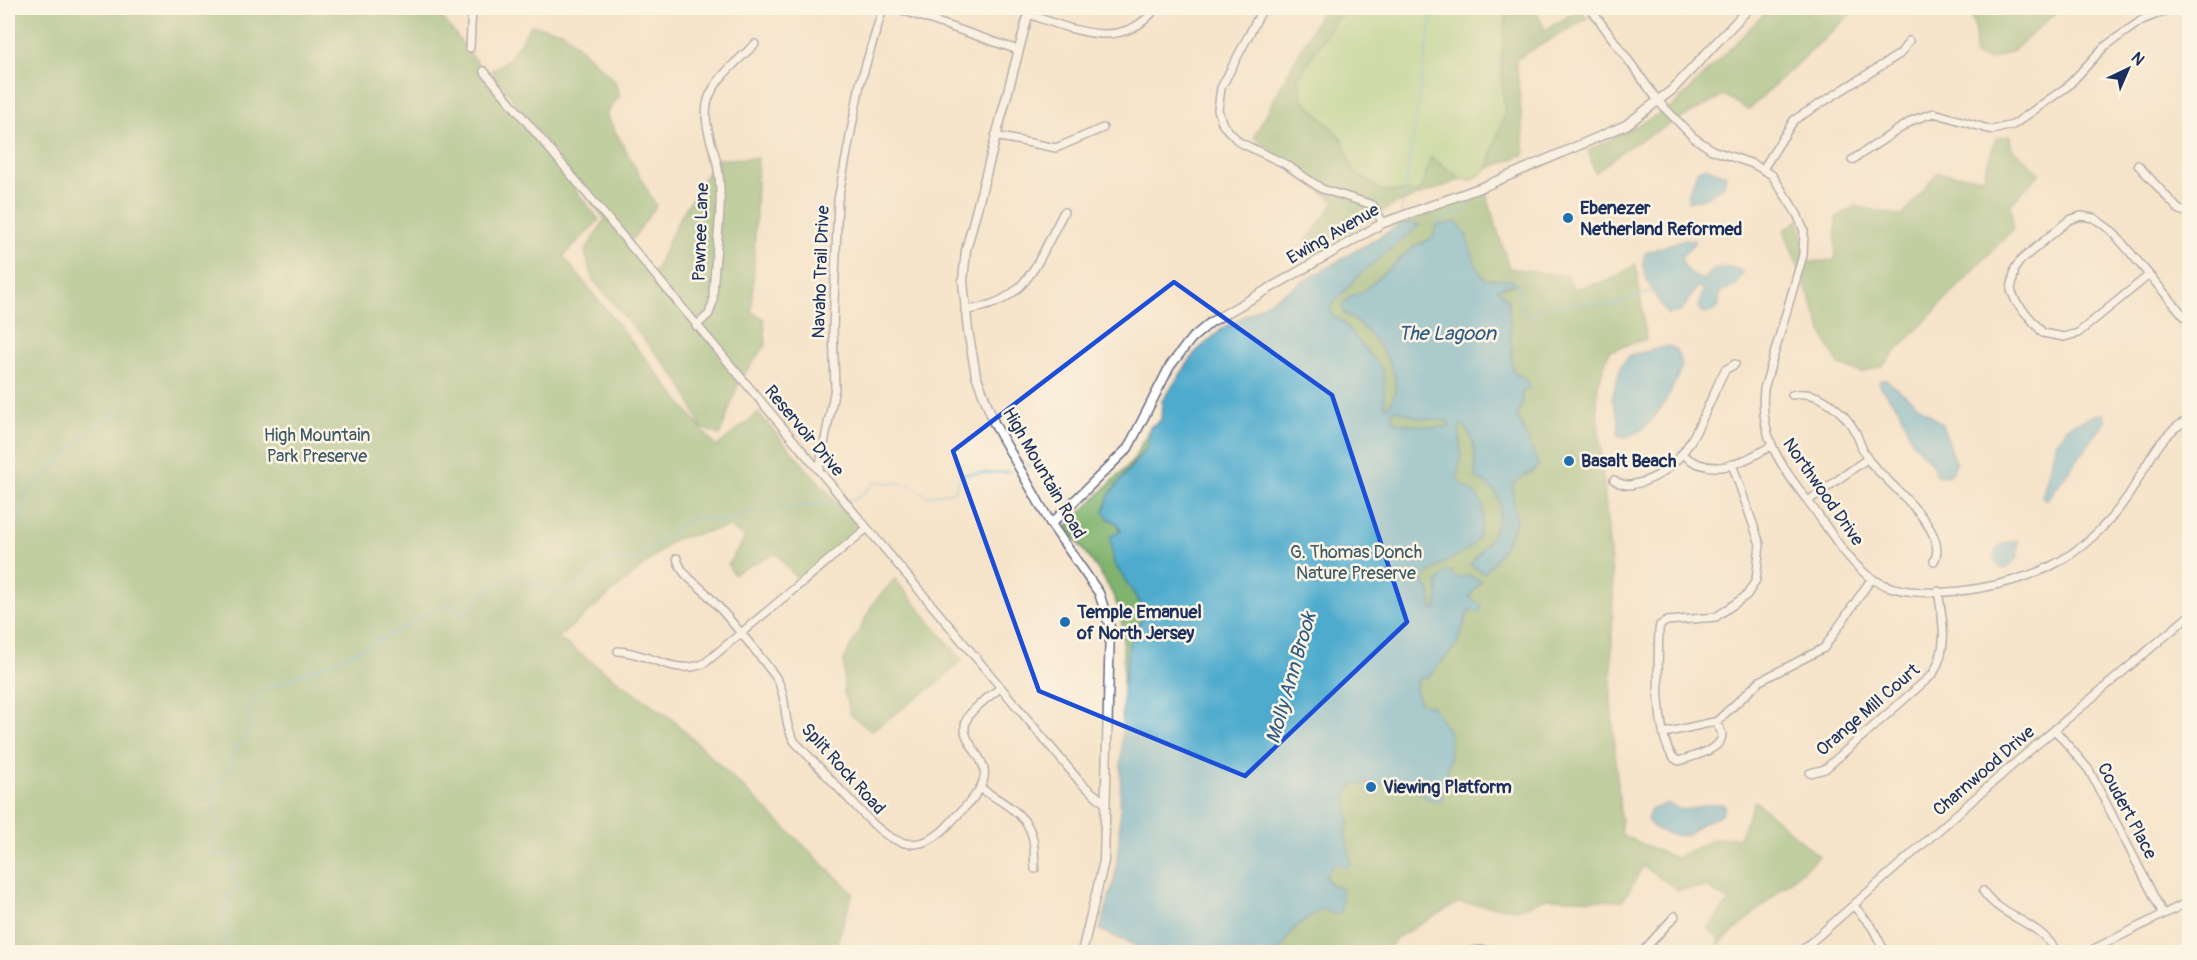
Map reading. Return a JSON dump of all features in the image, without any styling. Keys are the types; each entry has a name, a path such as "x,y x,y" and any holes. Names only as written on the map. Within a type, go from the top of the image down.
{"main road":[{"name":"Ewing Avenue","path":"1051,524 1128,448 1170,366 1200,330 1383,223 1485,186 1609,134 1659,102 1749,8"},
{"name":"High Mountain Road","path":"1029,11 966,250 963,281 972,358 988,409 1051,524 1094,584 1108,617 1111,638 1103,868 1082,952"}],"street":[{"path":"470,48 472,8"},
{"name":"Navaho Trail Drive","path":"819,470 835,388 833,329 838,200 860,84 883,8"},
{"path":"896,8 1018,50"},
{"path":"1029,11 1088,34 1107,35 1137,26 1156,8"},
{"path":"1263,8 1221,88 1218,110 1223,125 1239,142 1285,164 1322,189 1373,205 1383,223"},
{"name":"Northwood Drive","path":"1590,8 1659,102 1702,145 1763,168 1786,193 1804,231 1803,255 1764,389 1763,404 1771,446 1808,501 1856,565 1872,578 1890,587 1917,593 2021,578 2051,566 2093,537 2127,497 2163,439 2190,419"},
{"path":"1851,160 1913,120 1934,113 1992,130 2013,125 2068,86 2104,47 2142,20 2172,8"},
{"path":"1763,168 1794,120 1900,54 1909,41"},
{"name":"Pawnee Lane","path":"696,326 709,314 713,302 720,194 717,166 707,126 708,101 719,81 756,44"},
{"name":"Reservoir Drive","path":"484,71 1000,688 1081,783 1106,804"},
{"path":"995,136 1056,148 1103,128"},
{"path":"2138,165 2179,210 2188,213"},
{"path":"965,310 991,306 1016,292 1030,274 1064,212"},
{"path":"2149,275 2078,333 2064,337 2043,333 2016,302 2011,290 2014,268 2021,260 2069,220 2081,216 2094,218 2105,224 2149,275 2190,323"},
{"path":"1614,480 1626,486 1652,479 1665,472 1683,455 1725,370 1735,364"},
{"path":"1792,395 1814,396 1840,412 1855,432 1867,459 1929,525 1937,547 1934,561"},
{"path":"1683,455 1707,469 1732,464 1771,446"},
{"path":"1808,501 1867,459"},
{"path":"1715,723 1720,737 1717,746 1710,751 1678,761 1670,755 1658,708 1660,625 1666,621 1716,617 1747,595 1756,580 1760,544 1732,464"},
{"path":"618,651 633,651 669,665 687,668 705,663 867,529"},
{"name":"Split Rock Road","path":"677,558 685,574 706,593 780,684 787,726 795,742 885,836 897,842 909,844 933,838 944,830 980,788"},
{"path":"1664,733 1705,723 1715,723 1760,681 1824,648 1872,578"},
{"name":"Orange Mill Court","path":"1810,773 1825,769 1933,674 1941,659 1945,643 1938,591"},
{"name":"Charnwood Drive","path":"1800,952 2190,615"},
{"path":"1000,688 970,714 966,723 967,739 984,769 984,780 980,788 1018,814 1026,824 1034,840 1035,869"},
{"name":"Coudert Place","path":"2055,730 2089,770 2163,914"},
{"path":"1983,891 2002,909 2038,929 2057,952"},
{"path":"2088,952 2190,901"},
{"path":"1854,906 1872,927 1884,952"},
{"path":"1642,952 1676,916"},
{"path":"1465,952 1507,952"}],"highlighted area":[{"path":"1174,282 1332,395 1407,622 1245,776 1039,691 953,451"}],"green space":[{"name":"High Mountain Park Preserve","path":"8,8 435,8 599,220 563,256 716,447 758,413 859,528 801,584 776,553 733,574 728,564 745,538 729,527 675,539 558,638 672,719 853,893 834,952 8,952"},
{"path":"1323,8 1353,8 1335,20 1298,78 1302,98 1341,138 1355,173 1382,191 1420,192 1431,158 1462,179 1394,205 1318,247 1306,241 1335,202 1254,137"},
{"path":"1353,8 1507,8 1501,61 1505,113 1487,169 1473,180 1462,179 1431,158 1420,192 1382,191 1355,173 1341,138 1302,98 1298,78 1335,20"},
{"path":"1507,8 1535,8 1545,30 1579,10 1588,18 1516,59 1525,154 1487,169 1505,113 1501,61"},
{"path":"1770,8 1801,8 1807,14 1813,8 1857,8 1748,110 1724,95 1626,148 1595,173 1588,151 1671,108"},
{"path":"1965,8 2061,8 2014,50 1989,60 1974,55 1975,30 1972,19"},
{"path":"531,25 562,31 615,81 620,95 606,114 656,206 628,245 653,275 679,219 716,159 758,158 752,312 764,319 766,345 740,379 720,435 702,428 681,383 593,280 585,252 605,219 491,71 510,58"},
{"path":"2010,136 2011,147 2040,173 2011,204 2013,229 1882,366 1861,373 1839,365 1825,339 1784,230 1799,220 1808,262 1835,260 1836,218 1856,206 1902,216 1938,173 1983,178 1996,138"},
{"path":"1486,193 1509,268 1567,276 1574,289 1610,280 1636,264 1646,339 1609,351 1598,386 1597,408 1613,586 1611,702 1622,835 1675,858 1715,839 1739,837 1755,801 1819,856 1718,945 1718,938 1708,929 1729,901 1707,887 1678,890 1643,866 1623,901 1547,898 1518,909 1458,903 1396,938 1388,952 1281,952 1296,926 1321,909 1330,911 1332,886 1325,876 1335,863 1351,863 1345,833 1349,824 1347,793 1354,784 1391,782 1415,786 1426,798 1441,801 1450,758 1415,692 1418,679 1429,676 1457,644 1469,610 1469,597 1481,581 1469,576 1438,582 1437,609 1431,610 1431,594 1422,578 1437,565 1453,556 1472,491 1461,486 1457,478 1461,455 1459,427 1463,425 1473,443 1475,477 1495,492 1500,512 1494,531 1471,566 1485,573 1502,550 1516,523 1512,486 1521,475 1534,471 1524,428 1517,415 1522,405 1522,392 1530,388 1524,378 1513,372 1508,300 1497,289 1517,284 1513,280 1485,279 1472,258 1467,234 1433,238 1415,246 1361,293 1351,296 1344,313 1375,341 1391,367 1395,380 1394,393 1389,406 1385,407 1384,393 1332,317 1330,307 1361,273 1418,225 1403,223"},
{"path":"1395,409 1418,418 1447,421 1450,426 1436,428 1395,422 1391,413"},
{"path":"1150,427 1148,446 1109,495 1108,518 1118,524 1134,592 1146,612 1130,640 1123,690 1123,637 1118,606 1106,582 1066,527 1133,461"},
{"path":"895,579 962,660 939,682 871,731 851,715 844,692 844,660 874,602"}],"water":[{"path":"1705,167 1726,175 1724,186 1706,197 1689,202 1687,195 1698,170"},
{"name":"G. Thomas Donch Nature Preserve","path":"1456,222 1460,226 1485,279 1513,280 1518,284 1506,285 1498,289 1508,300 1513,372 1524,378 1530,387 1522,392 1522,405 1517,415 1539,466 1512,486 1516,523 1502,550 1485,573 1470,565 1494,531 1500,511 1499,502 1495,492 1475,477 1473,442 1463,425 1459,427 1461,455 1457,478 1480,500 1483,512 1481,526 1476,539 1469,548 1422,579 1431,594 1432,610 1437,609 1438,582 1445,572 1450,571 1456,578 1469,576 1481,580 1469,597 1481,605 1479,613 1469,610 1457,644 1429,676 1418,679 1415,691 1420,703 1433,707 1450,734 1450,758 1441,801 1426,798 1415,786 1391,782 1354,784 1347,793 1349,824 1345,833 1351,862 1348,867 1335,863 1325,876 1332,886 1342,888 1341,912 1336,915 1321,909 1293,930 1281,952 1150,952 1100,930 1115,877 1119,840 1123,690 1130,640 1146,612 1114,563 1110,537 1121,531 1118,524 1108,518 1104,512 1109,495 1148,446 1150,427 1161,420 1162,401 1196,352 1222,329 1403,223 1420,225 1361,273 1330,307 1333,317 1341,320 1383,370 1385,407 1389,406 1394,393 1395,380 1391,367 1375,341 1344,313 1342,305 1351,296 1361,293 1415,246 1433,238 1436,226","holes":["1395,409 1418,418 1447,421 1450,426 1436,428 1395,422 1391,413"]},
{"path":"1684,239 1694,240 1695,243 1681,257 1686,270 1692,275 1705,280 1707,275 1716,269 1728,267 1743,272 1737,285 1720,292 1719,305 1713,312 1703,313 1698,308 1703,290 1698,286 1681,312 1667,314 1653,293 1646,277 1643,261 1645,253"},
{"path":"1668,346 1676,349 1682,366 1673,388 1652,420 1633,435 1623,438 1618,435 1619,420 1612,398 1621,366 1630,355"},
{"path":"1885,379 1942,424 1956,463 1952,473 1947,476 1935,475 1933,465 1912,441 1900,410 1879,386 1879,381"},
{"path":"2097,414 2104,414 2106,421 2047,500 2042,497 2056,443 2068,426"},
{"path":"2018,540 2018,557 2005,569 2001,568 1994,560 1996,551 2002,545"},
{"path":"1668,803 1683,809 1710,804 1725,805 1720,815 1681,836 1659,830 1647,820 1650,810"}],"waterway":[{"path":"1401,214 1433,8"},
{"path":"1436,226 1436,223 1460,212 1474,199"},
{"name":"Molly Ann Brook","path":"1517,284 1523,298 1521,308 1526,315 1533,314 1544,307 1584,303 1610,306 1654,291"},
{"path":"8,534 22,522 26,494 89,431 119,409"},
{"path":"1027,464 1044,473 1069,496"},
{"path":"847,501 856,499 876,482 910,484 927,496 954,492 961,474 1009,472"},
{"path":"226,952 229,933 223,918 228,896 240,892 231,873 239,864 234,854 215,854 210,839 220,821 210,797 233,762 233,748 245,739 250,731 247,707 259,692 342,658 398,631 433,609 449,604 463,616 492,587 511,576 554,592 574,588 608,557 635,562 692,516 709,520 725,520 740,517 755,508 768,510 842,502"}],"place":[{"name":"Ebenezer Netherland Reformed","path":"1568,218"},
{"name":"Basalt Beach","path":"1569,461"},
{"name":"Temple Emanuel of North Jersey","path":"1065,622"},
{"name":"Viewing Platform","path":"1371,787"}],"water label":[{"name":"The Lagoon","path":"1447,333"}]}
